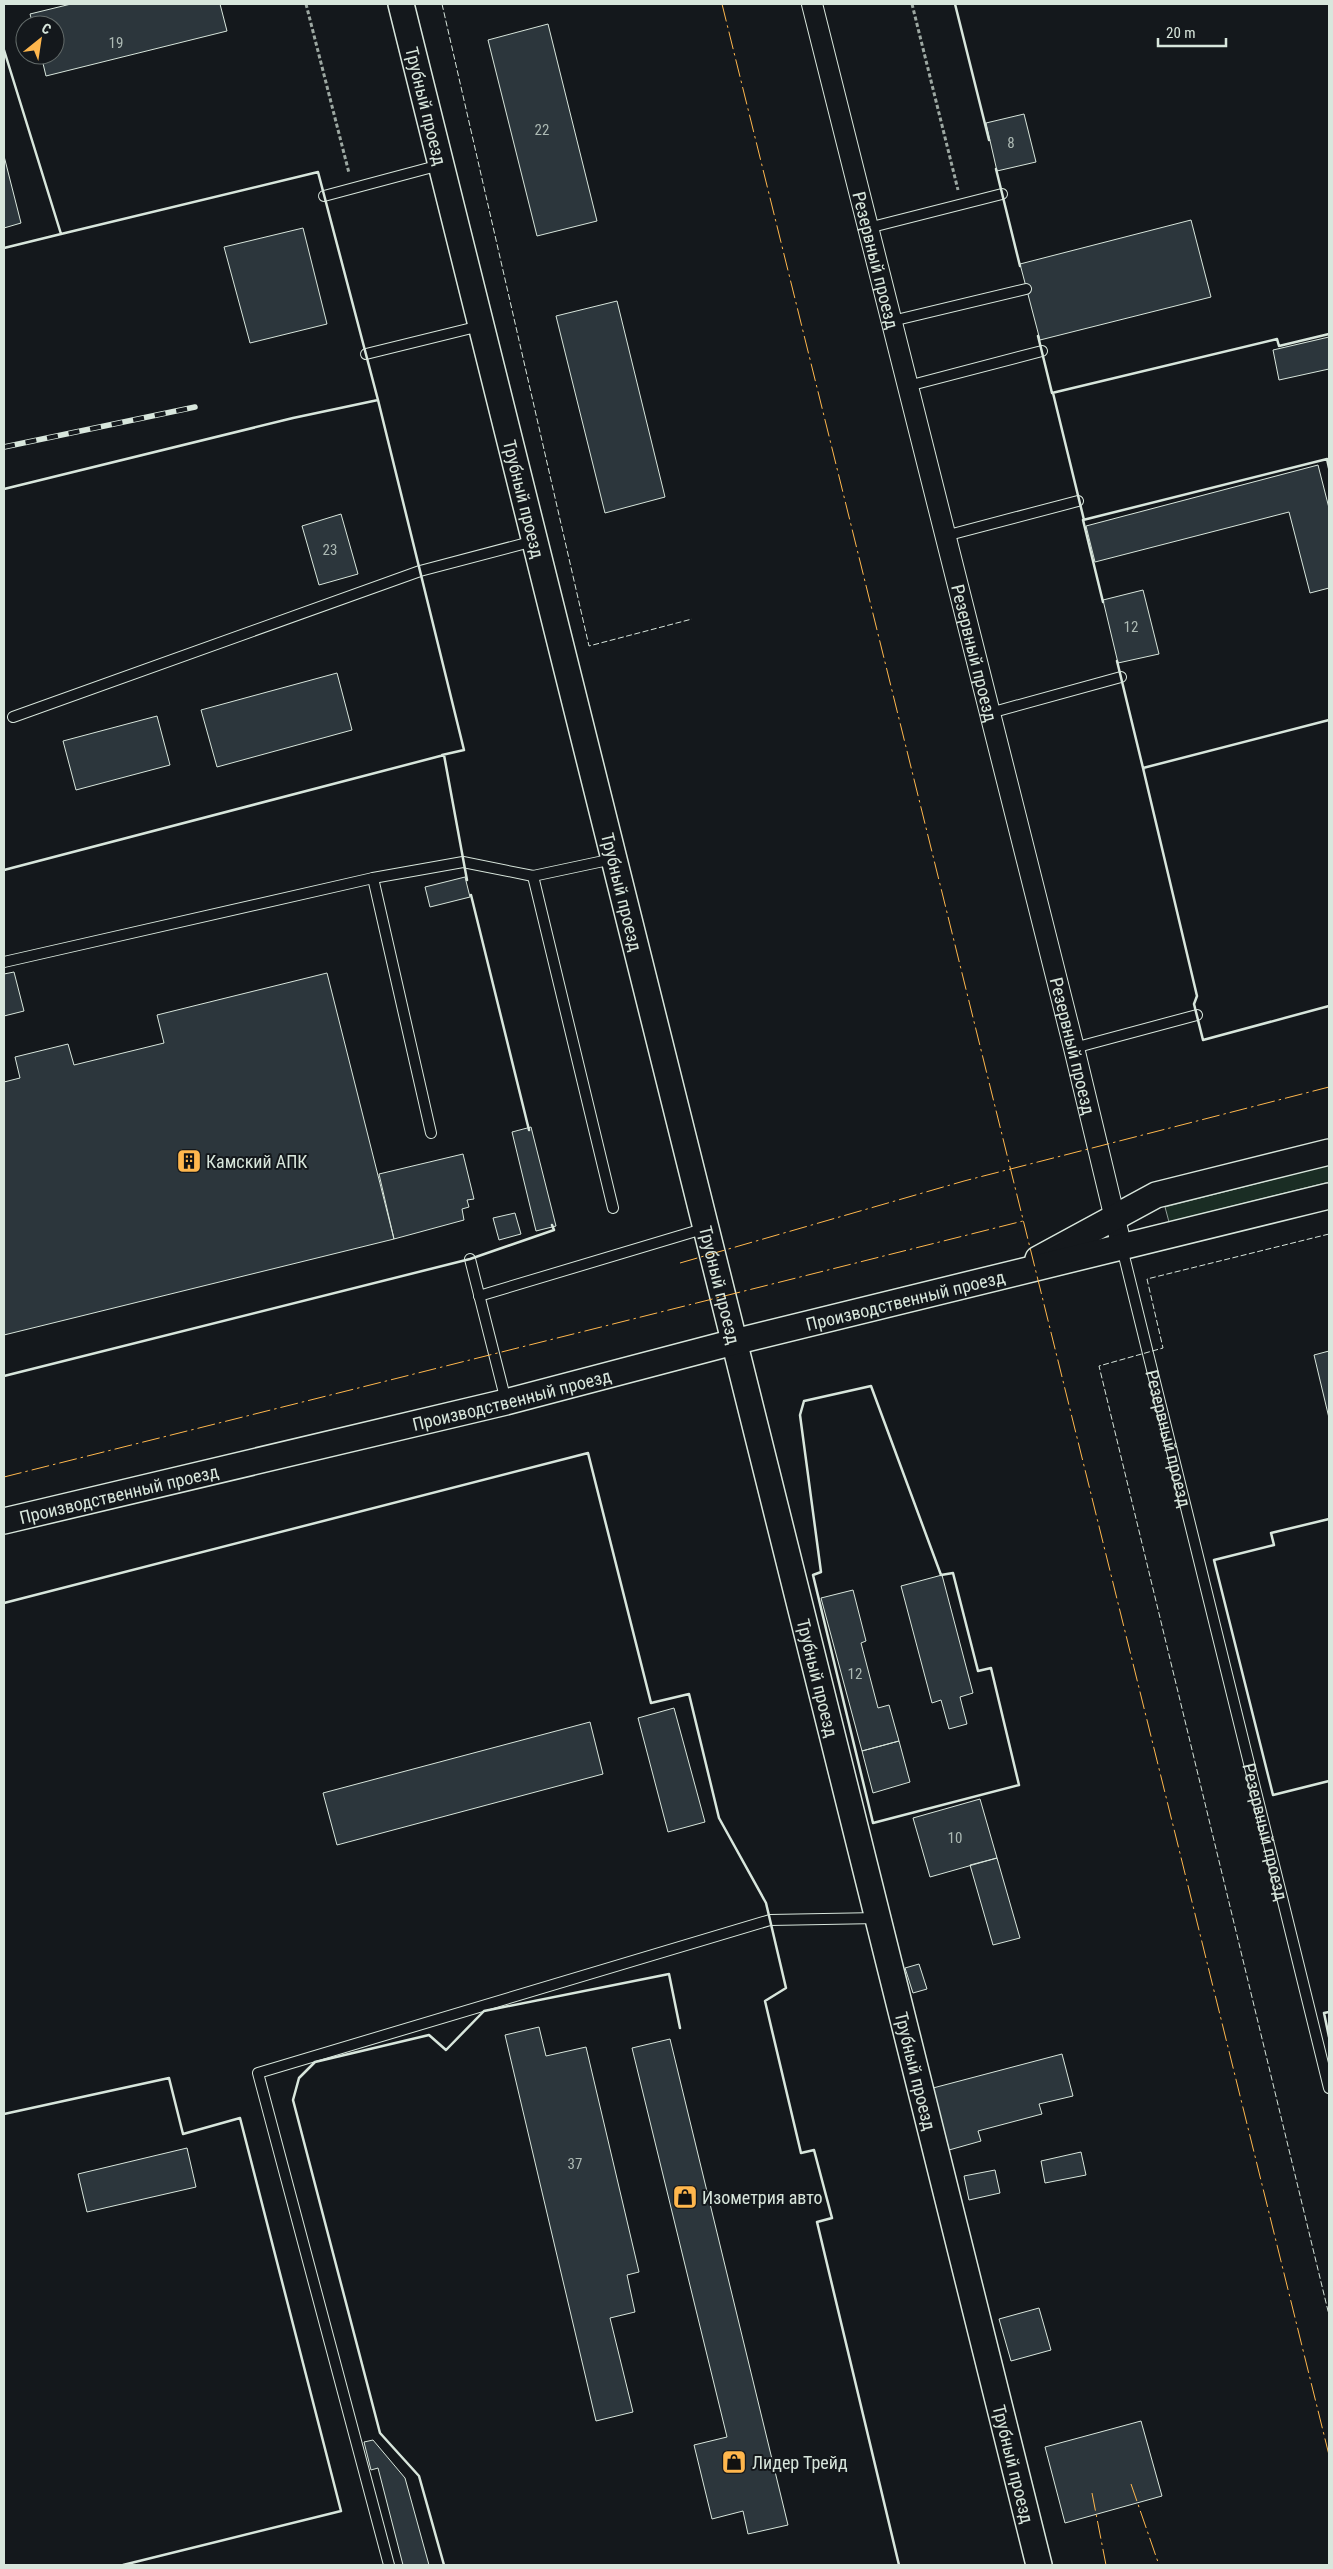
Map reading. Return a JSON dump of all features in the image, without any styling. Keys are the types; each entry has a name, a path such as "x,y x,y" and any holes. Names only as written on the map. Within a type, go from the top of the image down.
{"street":[{"name":"Трубный проезд","path":"401,4 1039,2565"},
{"name":"Резервный проезд","path":"812,4 1074,1048 1122,1248"},
{"name":"Производственный проезд","path":"1018,1271 1156,1195 1329,1152"},
{"name":"Производственный проезд","path":"4,1521 506,1402 734,1342 1329,1196"}],"lane":[{"path":"324,196 441,165"},
{"path":"868,228 1002,194"},
{"path":"892,321 1026,289"},
{"path":"366,354 481,326"},
{"path":"908,386 1042,351"},
{"path":"946,536 1078,501"},
{"path":"13,717 420,571 535,541"},
{"path":"990,713 1121,677"},
{"path":"4,962 373,878 463,862 533,876 614,859"},
{"path":"533,876 613,1208"},
{"path":"373,878 431,1133"},
{"path":"1074,1048 1197,1015"},
{"path":"480,1296 706,1228"},
{"name":"Резервный проезд","path":"1122,1248 1329,2088"},
{"path":"470,1259 506,1402"},
{"path":"389,2565 258,2074 770,1920 878,1918"}],"path":[{"path":"306,4 353,188"},
{"path":"912,4 962,204"}],"green space":[{"path":"1329,1165 1329,1182 1169,1222 1165,1207"}],"building":[{"path":"71,4 220,4 227,31 46,76 43,65 65,65 65,15 30,14"},
{"path":"548,24 597,221 537,236 488,40"},
{"path":"1024,114 1036,162 997,171 986,123"},
{"path":"4,156 21,223 4,228"},
{"path":"1191,220 1211,297 1040,340 1020,264"},
{"path":"303,228 327,324 250,343 224,247"},
{"path":"617,301 665,497 605,513 556,316"},
{"path":"1329,337 1329,369 1279,380 1273,350"},
{"path":"1318,465 1329,508 1329,588 1310,593 1289,512 1095,562 1086,526"},
{"path":"341,514 358,574 319,585 302,526"},
{"path":"1143,590 1159,654 1118,663 1103,600"},
{"path":"337,673 352,730 217,767 201,710"},
{"path":"157,716 170,765 76,790 63,741"},
{"path":"465,877 470,897 430,907 425,887"},
{"path":"14,972 24,1011 4,1016 4,974"},
{"name":"Камский АПК","path":"327,973 394,1239 4,1335 4,1082 20,1078 15,1057 68,1044 74,1065 164,1043 157,1015"},
{"path":"531,1127 556,1226 536,1231 512,1132"},
{"path":"463,1154 474,1199 467,1200 469,1207 462,1209 464,1220 394,1239 379,1174"},
{"path":"515,1213 521,1234 499,1240 493,1218"},
{"path":"1329,1351 1329,1418 1314,1355"},
{"path":"942,1575 973,1693 960,1697 967,1724 949,1729 941,1700 932,1703 901,1586"},
{"path":"853,1590 866,1641 861,1643 878,1708 889,1705 899,1741 862,1751 821,1598"},
{"path":"674,1708 705,1822 668,1832 638,1718"},
{"path":"590,1722 603,1774 337,1845 323,1793"},
{"path":"899,1741 910,1782 873,1793 862,1751"},
{"path":"980,1799 997,1858 930,1877 913,1818"},
{"path":"997,1858 1020,1938 993,1945 970,1865"},
{"path":"919,1964 927,1989 913,1993 905,1968"},
{"path":"539,2027 546,2056 586,2047 639,2272 627,2275 635,2312 610,2318 633,2412 596,2421 505,2035"},
{"path":"670,2039 788,2525 748,2534 743,2511 712,2519 694,2445 727,2437 632,2048"},
{"path":"1062,2054 1073,2096 1039,2104 1042,2114 978,2131 981,2141 949,2150 933,2088"},
{"path":"187,2148 196,2187 87,2212 78,2174"},
{"path":"1081,2152 1086,2175 1045,2183 1041,2161"},
{"path":"995,2170 1000,2193 969,2200 964,2176"},
{"path":"1039,2308 1051,2350 1011,2361 999,2319"},
{"path":"1141,2421 1162,2496 1065,2523 1045,2447"},
{"path":"373,2440 405,2478 429,2565 403,2565 378,2468 371,2470 364,2442"}],"railway":[{"path":"4,447 195,407"}],"fence":[{"path":"442,4 589,646 692,619"},
{"path":"1329,1234 1147,1279 1163,1348 1099,1366 1329,2315"}],"wall":[{"path":"955,4 989,140"},
{"path":"4,50 61,234 4,248"},
{"path":"996,169 1020,266"},
{"path":"61,234 318,172 378,400"},
{"path":"1038,336 1052,393 1277,339 1279,346 1329,334"},
{"path":"1053,393 1084,520"},
{"path":"4,489 293,418 378,400 464,750 442,755"},
{"path":"1103,602 1083,520 1327,459 1329,468"},
{"path":"1117,661 1143,768 1329,720"},
{"path":"4,870 444,755 467,880"},
{"path":"1145,768 1143,768 1197,996 1194,1004 1203,1040 1329,1006"},
{"path":"471,895 529,1130"},
{"path":"4,1376 470,1259 554,1230 552,1225"},
{"path":"871,1386 941,1575 953,1573 978,1671 991,1668 1019,1785 873,1823 813,1575 821,1572 800,1415 804,1401 871,1386"},
{"path":"4,1603 588,1453 651,1703 689,1694 719,1818 766,1903 786,1988 765,2001 801,2153 814,2150 832,2218 817,2222 899,2565"},
{"path":"1329,1519 1271,1533 1274,1545 1214,1560 1273,1795 1329,1781"},
{"path":"444,2565 419,2476 380,2433 293,2100 299,2078 315,2062 429,2035 446,2050 484,2011 669,1974 680,2028"},
{"path":"1329,2012 1324,2013 1329,2037"},
{"path":"4,2114 169,2078 183,2134 240,2118 341,2511 123,2565"}],"power":[{"path":"722,4 1329,2455"},
{"path":"680,1263 964,1181 1329,1087"},
{"path":"4,1477 1023,1221"},
{"path":"1131,2484 1159,2565"},
{"path":"1092,2493 1106,2565"}],"place":[{"name":"Камский АПК","path":"189,1161"},
{"name":"Изометрия авто","path":"685,2197"},
{"name":"Лидер Трейд","path":"734,2462"}]}
